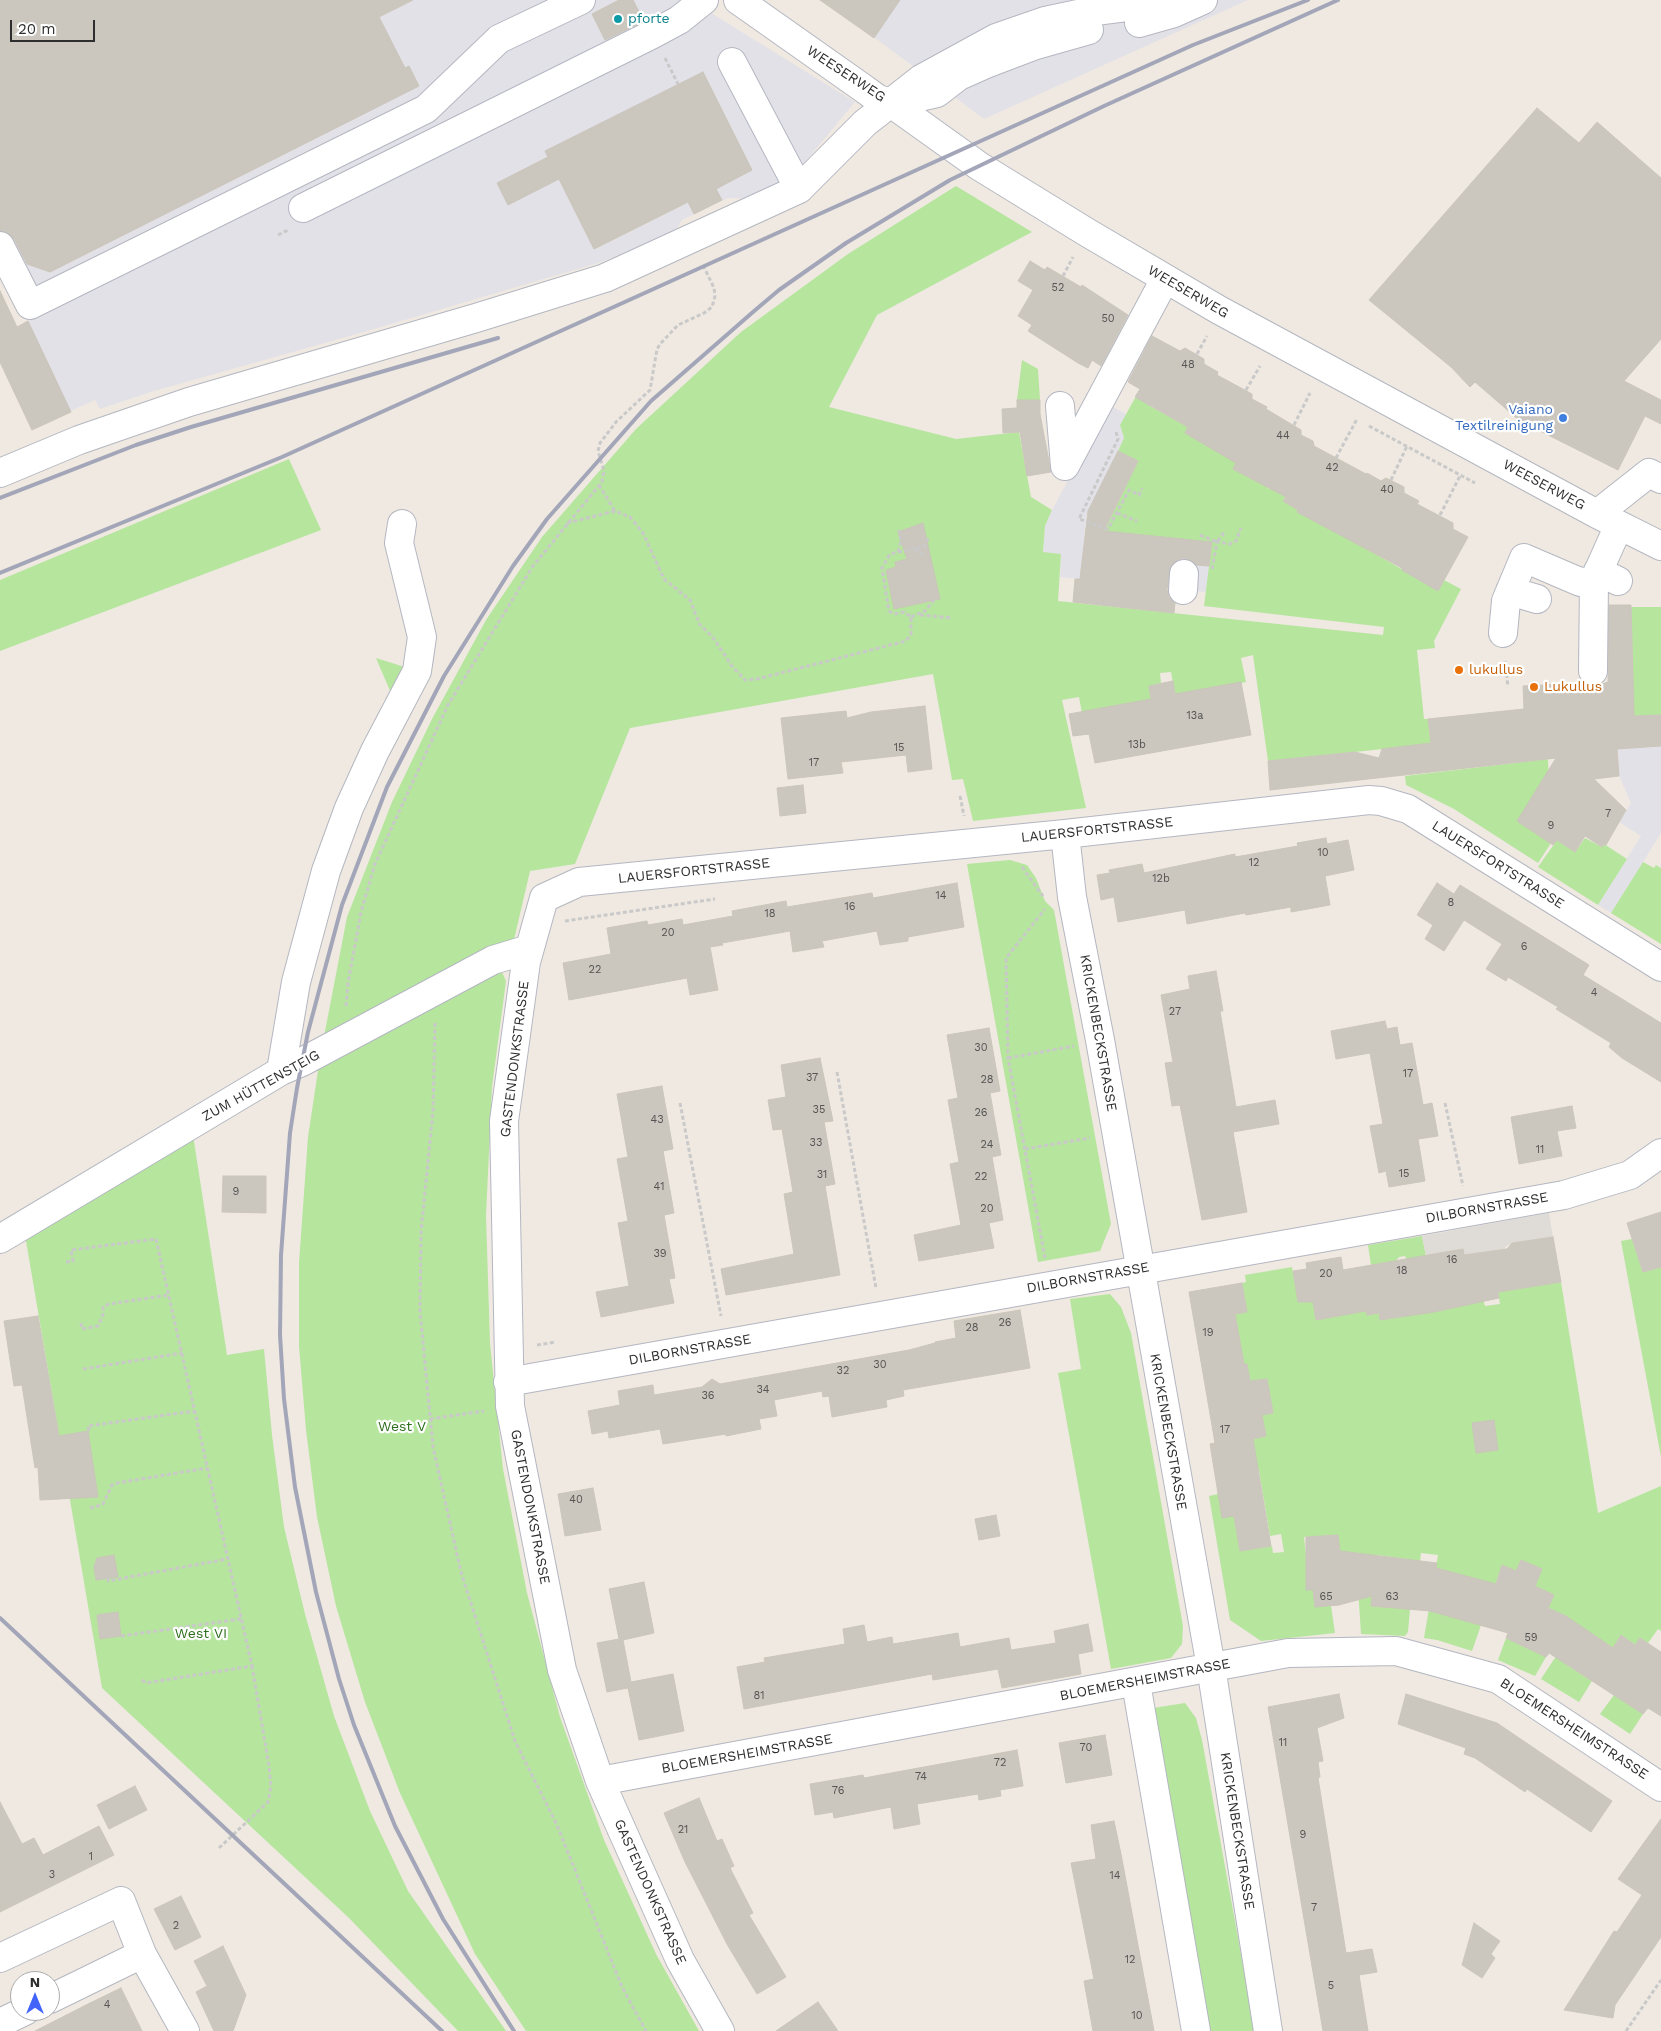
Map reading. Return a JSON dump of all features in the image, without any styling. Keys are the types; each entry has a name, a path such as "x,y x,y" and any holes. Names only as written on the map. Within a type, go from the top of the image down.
{"street":[{"path":"0,246 30,305 426,109 499,39 581,0"},
{"path":"303,208 646,38 679,20 704,0"},
{"name":"WEESERWEG","path":"738,0 872,94 891,103 979,166 1165,279 1608,520 1661,546"},
{"path":"0,473 79,440 189,402 605,278 799,189 865,122 921,79 996,38 1045,22 1087,12 1151,4 1161,0"},
{"path":"891,103 937,93 959,76 1036,44 1076,32 1145,22 1174,14 1203,0"},
{"path":"732,62 799,189"},
{"path":"1060,406 1065,466 1165,279"},
{"path":"1589,664 1603,578 1608,520 1649,473 1661,479"},
{"path":"281,1071 296,982 326,871 350,808 375,751 417,671 422,637 399,543 402,524"},
{"path":"1503,633 1510,573 1524,558 1580,582 1603,578"},
{"path":"1510,573 1537,599"},
{"name":"LAUERSFORTSTRASSE","path":"529,950 544,898 580,882 1065,834 1357,801 1381,801 1408,809 1421,816 1661,967"},
{"name":"KRICKENBECKSTRASSE","path":"1065,834 1072,897 1100,1040 1139,1269 1211,1667 1268,2031"},
{"name":"ZUM HÜTTENSTEIG","path":"0,1239 281,1071 493,960 529,950"},
{"name":"GASTENDONKSTRASSE","path":"529,950 504,1121 519,1380 516,1437 562,1670 600,1782 680,1960 720,2031"},
{"name":"DILBORNSTRASSE","path":"519,1380 1564,1195 1630,1175 1661,1153"},
{"name":"BLOEMERSHEIMSTRASSE","path":"600,1782 1288,1653 1396,1651 1498,1679 1661,1787"},
{"path":"1136,1683 1196,2031"},
{"path":"0,1958 121,1901 142,1954 185,2031"},
{"path":"60,1994 142,1954"}],"path":[{"path":"662,52 678,84"},
{"path":"1062,276 1073,256"},
{"path":"354,1034 346,1018 348,983 361,912 375,864 452,698 533,566 599,485 604,471 598,451 600,443 616,422 650,390 657,349 661,342 678,325 704,313 712,307 715,296 714,288 700,259"},
{"path":"1197,354 1208,336"},
{"path":"1246,390 1260,366"},
{"path":"1294,425 1310,393"},
{"path":"1336,458 1357,419"},
{"path":"1114,425 1118,439 1079,519 1108,529 1129,490 1138,495 1142,488"},
{"path":"1391,480 1407,446"},
{"path":"1440,515 1460,476"},
{"path":"599,485 615,511 630,517 643,533 664,579 690,600 700,625 712,636 732,666 745,680 757,679 906,641 911,634 911,617"},
{"path":"566,524 615,511"},
{"path":"1117,513 1137,521"},
{"path":"1200,535 1218,542 1230,544 1236,541 1241,528"},
{"path":"898,552 901,541 899,530"},
{"path":"1192,578 1212,570 1218,542 1224,531"},
{"path":"928,538 925,546 890,554 882,568 889,612 894,614 904,612 911,617 920,615 952,618"},
{"path":"914,548 925,556"},
{"path":"920,615 929,608 934,600"},
{"path":"1019,862 1044,898"},
{"path":"560,922 718,899"},
{"path":"1046,1264 1008,1058 1006,958 1049,905"},
{"path":"434,1016 437,1034 421,1232 420,1302 432,1447 461,1572 515,1741 557,1825 622,1987 646,2031"},
{"path":"1008,1058 1100,1040"},
{"path":"837,1072 878,1294"},
{"path":"680,1103 722,1321"},
{"path":"1445,1103 1468,1212"},
{"path":"1024,1149 1116,1134"},
{"path":"66,1262 73,1261 71,1250 156,1238 252,1666 269,1766 270,1786 268,1802 219,1848"},
{"path":"81,1323 82,1329 98,1326 103,1315 103,1307 109,1304 169,1295"},
{"path":"519,1380 527,1346 566,1341"},
{"path":"83,1369 182,1353"},
{"path":"89,1431 88,1426 194,1411"},
{"path":"91,1506 92,1508 103,1504 112,1485 117,1482 207,1468"},
{"path":"108,1578 108,1581 227,1559"},
{"path":"121,1636 241,1619"},
{"path":"142,1680 146,1683 252,1666"},
{"path":"1626,2031 1661,1980"}],"shaded area":[{"path":"0,0 690,0 855,102 790,180 757,199 728,198 682,220 674,234 598,263 364,332 154,391 100,409 95,400 66,413 28,321 0,268"},
{"path":"824,0 1248,0 984,119"},
{"path":"1109,405 1126,414 1120,425 1124,438 1086,516 1083,554 1209,566 1206,592 1060,577 1061,554 1043,553 1045,526 1052,510"},
{"path":"1661,746 1661,833 1611,913 1598,905 1641,836 1619,822 1631,803 1619,776 1617,749"},
{"path":"1549,1213 1553,1237 1512,1243 1505,1247 1505,1249 1492,1251 1464,1255 1426,1256 1422,1236"}],"green space":[{"path":"956,186 1032,232 877,315 829,407 956,439 1019,432 1031,497 1052,510 1045,526 1043,552 1061,554 1058,601 1383,635 1384,627 1204,606 1212,542 1104,532 1138,461 1118,451 1124,438 1120,425 1135,398 1139,395 1150,406 1188,427 1185,433 1237,458 1249,478 1253,477 1268,485 1267,488 1270,489 1272,486 1287,494 1283,501 1298,510 1298,512 1318,520 1317,523 1320,522 1438,590 1444,580 1461,589 1434,641 1435,648 1417,650 1424,719 1428,719 1431,744 1268,761 1253,655 1241,658 1246,682 1181,694 1178,710 1171,672 1160,673 1161,683 1149,686 1154,714 1086,735 1079,697 1062,700 1086,808 973,821 963,779 952,780 933,674 630,728 575,864 530,871 513,944 322,1047 347,917 392,802 432,719 486,620 542,537 636,429 741,332 848,254"},
{"path":"1022,360 1038,369 1040,400 1017,400"},
{"path":"289,459 321,530 0,651 0,580"},
{"path":"1631,607 1661,607 1661,715 1627,716 1633,677"},
{"path":"376,658 411,669 394,700"},
{"path":"1548,759 1551,843 1538,863 1454,809 1406,785 1405,776"},
{"path":"1585,838 1602,847 1604,844 1627,859 1598,905 1538,867 1557,840 1575,852"},
{"path":"1010,860 1027,865 1036,878 1045,901 1054,910 1111,1224 1100,1251 1038,1262 967,864"},
{"path":"1643,862 1654,868 1656,865 1661,868 1661,944 1611,913"},
{"name":"West V","path":"501,970 506,981 492,1087 486,1216 490,1343 503,1469 527,1593 560,1717 604,1840 656,1954 699,2031 526,2031 475,1954 400,1793 365,1702 336,1606 317,1517 306,1430 299,1346 299,1263 308,1137 319,1064"},
{"name":"West VI","path":"193,1135 227,1355 264,1349 272,1435 284,1527 305,1614 334,1716 370,1811 408,1891 506,2031 458,2031 349,1918 102,1688 25,1235"},
{"path":"1422,1236 1426,1256 1407,1260 1405,1256 1399,1257 1396,1261 1371,1265 1368,1245"},
{"path":"1632,1239 1643,1272 1661,1267 1661,1457 1621,1241"},
{"path":"1292,1267 1298,1301 1313,1302 1316,1320 1339,1316 1337,1302 1363,1289 1367,1315 1379,1313 1380,1320 1401,1317 1433,1298 1434,1312 1453,1308 1482,1296 1485,1306 1500,1304 1498,1292 1561,1282 1598,1513 1661,1486 1661,1631 1658,1629 1648,1643 1640,1638 1635,1645 1621,1635 1613,1648 1589,1632 1567,1665 1592,1681 1579,1702 1541,1679 1570,1635 1566,1616 1548,1608 1554,1595 1535,1586 1542,1569 1521,1560 1516,1571 1502,1565 1472,1651 1424,1638 1438,1555 1421,1553 1420,1561 1377,1555 1371,1606 1410,1609 1408,1632 1405,1636 1361,1634 1357,1573 1342,1573 1338,1535 1304,1537 1308,1573 1315,1606 1331,1606 1335,1633 1261,1641 1230,1620 1209,1496 1218,1494 1234,1516 1240,1551 1272,1546 1273,1553 1284,1552 1281,1534 1270,1536 1259,1471 1241,1441 1266,1436 1262,1415 1273,1413 1267,1379 1250,1381 1247,1364 1238,1365 1235,1343 1240,1342 1235,1314 1247,1312 1242,1283 1246,1282 1245,1275"},
{"path":"1110,1294 1121,1307 1131,1333 1183,1626 1182,1644 1171,1658 1111,1669 1058,1373 1081,1369 1070,1299"},
{"path":"1506,1638 1546,1657 1535,1676 1498,1660"},
{"path":"1614,1695 1643,1714 1630,1734 1600,1714"},
{"path":"1185,1703 1196,1718 1202,1740 1255,2031 1210,2031 1153,1708"}],"building":[{"path":"0,0 413,0 379,17 405,68 409,66 419,86 50,272 27,264 14,239 8,233 0,231"},
{"name":"pforte","path":"619,0 633,0 644,21 605,40 592,14"},
{"path":"820,0 900,0 874,38"},
{"path":"703,72 752,170 716,189 722,200 694,214 688,202 594,249 559,179 508,205 497,183 548,157 545,151"},
{"path":"1537,108 1579,143 1597,122 1661,178 1661,339 1624,381 1661,400 1661,424 1645,416 1618,470 1520,421 1475,382 1470,387 1451,367 1369,300"},
{"path":"1030,261 1045,270 1047,267 1081,287 1082,285 1128,315 1101,366 1092,360 1088,368 1028,331 1032,325 1018,316 1033,290 1018,281"},
{"path":"0,291 17,327 28,321 71,412 32,430 0,362"},
{"path":"1152,336 1180,351 1185,348 1204,359 1204,364 1218,372 1217,375 1252,394 1252,399 1301,430 1301,435 1313,441 1314,446 1381,481 1386,478 1404,487 1404,493 1419,501 1417,504 1453,523 1453,529 1468,537 1438,591 1402,570 1402,568 1297,512 1298,510 1283,501 1286,497 1233,469 1236,463 1185,433 1188,427 1135,397 1140,389 1128,382"},
{"path":"1017,400 1040,400 1040,414 1051,472 1027,476 1020,432 1003,433 1002,409 1017,408"},
{"path":"1118,451 1138,461 1104,531 1212,542 1209,566 1196,565 1184,558 1177,560 1171,566 1167,589 1169,597 1175,603 1174,613 1073,602 1075,579 1080,579 1088,511"},
{"path":"923,523 940,599 894,609 886,570 896,567 895,562 907,559 898,532"},
{"path":"1609,605 1631,605 1634,716 1661,715 1661,746 1617,749 1619,776 1594,779 1626,810 1606,845 1604,844 1602,847 1585,836 1575,852 1557,840 1553,845 1517,821 1556,758 1270,790 1268,761 1355,752 1379,758 1382,749 1431,743 1428,719 1524,709 1523,686 1584,683 1593,687 1608,682"},
{"path":"1173,681 1175,694 1241,682 1251,735 1095,763 1089,734 1073,736 1069,714 1151,699 1149,686"},
{"path":"925,706 932,769 908,772 906,755 841,762 843,773 788,779 781,718 846,711 847,718 871,712"},
{"path":"803,785 806,813 780,816 777,788"},
{"path":"1326,838 1327,844 1348,840 1354,870 1325,876 1330,905 1291,912 1291,907 1246,915 1245,913 1187,924 1185,910 1118,922 1114,897 1101,900 1097,875 1110,873 1109,870 1142,864 1144,873 1235,854 1235,857 1298,846 1297,843"},
{"path":"957,883 964,927 908,937 908,941 880,945 877,931 822,941 824,947 793,952 790,931 722,943 723,945 710,947 718,990 690,995 687,978 569,1000 563,963 611,954 607,928 647,921 648,925 682,919 683,925 733,916 732,911 786,901 787,907 872,893 873,898"},
{"path":"1437,883 1454,894 1460,885 1589,965 1583,975 1661,1023 1661,1082 1622,1058 1609,1047 1611,1043 1556,1009 1558,1007 1508,977 1506,981 1486,969 1502,944 1464,920 1444,951 1425,939 1433,925 1417,915"},
{"path":"1216,971 1223,1011 1220,1011 1236,1107 1275,1100 1279,1124 1233,1132 1247,1212 1202,1220 1180,1105 1172,1106 1165,1063 1173,1062 1161,995 1190,989 1188,976"},
{"path":"1385,1021 1387,1029 1397,1027 1400,1045 1412,1043 1423,1105 1432,1103 1438,1136 1418,1139 1425,1181 1389,1187 1386,1171 1379,1173 1370,1126 1383,1124 1370,1053 1336,1059 1331,1031"},
{"path":"989,1028 1000,1091 990,1093 1001,1155 992,1157 1003,1220 989,1223 994,1248 919,1261 914,1235 961,1225 950,1164 959,1162 948,1100 958,1098 947,1035"},
{"path":"820,1058 833,1121 824,1122 835,1184 825,1186 840,1275 726,1295 721,1269 794,1254 784,1194 793,1192 782,1129 773,1130 768,1100 786,1097 781,1065"},
{"path":"662,1086 673,1149 663,1151 674,1213 664,1215 675,1278 669,1279 674,1303 601,1317 596,1292 629,1286 618,1223 628,1221 617,1159 628,1157 617,1094"},
{"path":"1572,1106 1576,1128 1557,1131 1562,1156 1519,1164 1511,1117"},
{"path":"223,1176 266,1176 266,1213 222,1212"},
{"path":"1661,1212 1661,1267 1643,1272 1627,1223"},
{"path":"1553,1237 1561,1282 1498,1292 1499,1298 1434,1312 1380,1320 1379,1313 1367,1315 1366,1311 1316,1320 1313,1302 1298,1302 1293,1271 1307,1269 1306,1263 1341,1257 1343,1270 1463,1249 1464,1255 1507,1249 1512,1243"},
{"path":"1242,1283 1247,1312 1235,1314 1244,1364 1247,1364 1250,1381 1267,1379 1273,1413 1262,1415 1266,1436 1253,1439 1271,1546 1240,1551 1234,1516 1222,1518 1210,1444 1215,1443 1189,1292"},
{"path":"1020,1310 1030,1368 903,1390 904,1396 886,1400 887,1407 832,1417 829,1396 823,1397 822,1391 774,1400 777,1416 759,1419 761,1429 726,1436 726,1434 663,1444 660,1429 609,1438 608,1431 592,1434 588,1411 620,1405 618,1391 653,1385 654,1395 702,1387 712,1379 720,1384 909,1350 956,1338 954,1321"},
{"path":"38,1316 59,1436 88,1431 98,1497 40,1500 38,1467 35,1468 22,1385 14,1386 4,1321"},
{"path":"1494,1420 1498,1450 1476,1453 1472,1423"},
{"path":"593,1488 601,1530 565,1536 558,1494"},
{"path":"996,1515 1000,1536 979,1540 975,1519"},
{"path":"1338,1535 1340,1551 1437,1563 1436,1568 1496,1584 1502,1565 1516,1571 1521,1560 1542,1569 1535,1586 1554,1595 1548,1608 1566,1616 1613,1648 1621,1635 1635,1645 1640,1638 1661,1652 1661,1716 1648,1708 1643,1714 1549,1653 1546,1657 1506,1638 1508,1633 1430,1611 1371,1606 1372,1596 1339,1605 1315,1607 1313,1590 1306,1590 1306,1537"},
{"path":"114,1555 118,1577 96,1580 94,1567 97,1558"},
{"path":"644,1582 654,1633 623,1640 631,1682 673,1674 684,1731 639,1740 628,1688 607,1692 597,1643 619,1639 609,1589"},
{"path":"118,1612 121,1636 100,1639 97,1615"},
{"path":"1088,1624 1093,1651 1078,1654 1081,1674 1002,1688 998,1669 933,1680 932,1674 744,1709 737,1667 765,1662 764,1658 845,1644 843,1629 864,1625 867,1642 892,1637 893,1644 958,1633 960,1647 1009,1638 1011,1650 1056,1643 1054,1631"},
{"path":"1339,1694 1344,1718 1317,1728 1323,1761 1318,1762 1320,1777 1318,1778 1346,1953 1372,1949 1377,1972 1359,1975 1368,2031 1323,2031 1268,1707"},
{"path":"1406,1694 1497,1723 1612,1801 1591,1832 1527,1789 1525,1792 1475,1758 1464,1754 1466,1748 1398,1724"},
{"path":"1105,1735 1112,1775 1066,1783 1059,1743"},
{"path":"1017,1750 1023,1786 1000,1790 1001,1796 979,1800 978,1794 917,1804 920,1824 894,1829 891,1807 834,1818 833,1812 815,1815 810,1784 863,1775 864,1778"},
{"path":"135,1786 147,1810 109,1829 97,1805"},
{"path":"699,1798 717,1841 722,1839 734,1866 730,1868 753,1913 749,1915 786,1977 757,1994 728,1946 685,1862 664,1813"},
{"path":"0,1802 22,1844 34,1838 43,1855 99,1826 114,1855 0,1912"},
{"path":"1661,1819 1661,1937 1615,2005 1613,2018 1564,2010 1614,1931 1617,1932 1642,1895 1618,1879"},
{"path":"1114,1821 1154,2031 1093,2031 1084,1981 1094,1979 1071,1863 1096,1859 1091,1825"},
{"path":"181,1896 201,1937 175,1950 154,1909"},
{"path":"1474,1923 1500,1941 1491,1954 1495,1958 1482,1978 1462,1965"},
{"path":"223,1946 246,1995 233,2031 214,2031 196,1992 207,1986 194,1961"},
{"path":"121,1988 142,2031 35,2031 55,2021 60,2021 60,2018"},
{"path":"818,2002 838,2031 776,2031"}],"railway":[{"path":"0,573 282,457 1193,45 1308,0"},
{"path":"514,2031 443,1919 395,1826 354,1725 339,1679 316,1592 295,1487 284,1399 280,1335 281,1255 290,1133 297,1088 308,1032 342,905 387,787 444,676 513,566 547,519 651,401 779,290 846,243 950,180 1104,106 1338,0"},
{"path":"0,498 136,445 191,427 498,338"},
{"path":"0,1618 442,2031"}],"place":[{"name":"pforte","path":"618,19"},
{"name":"Vaiano Textilreinigung","path":"1563,418"},
{"name":"lukullus","path":"1459,670"},
{"name":"Lukullus","path":"1534,687"}]}
